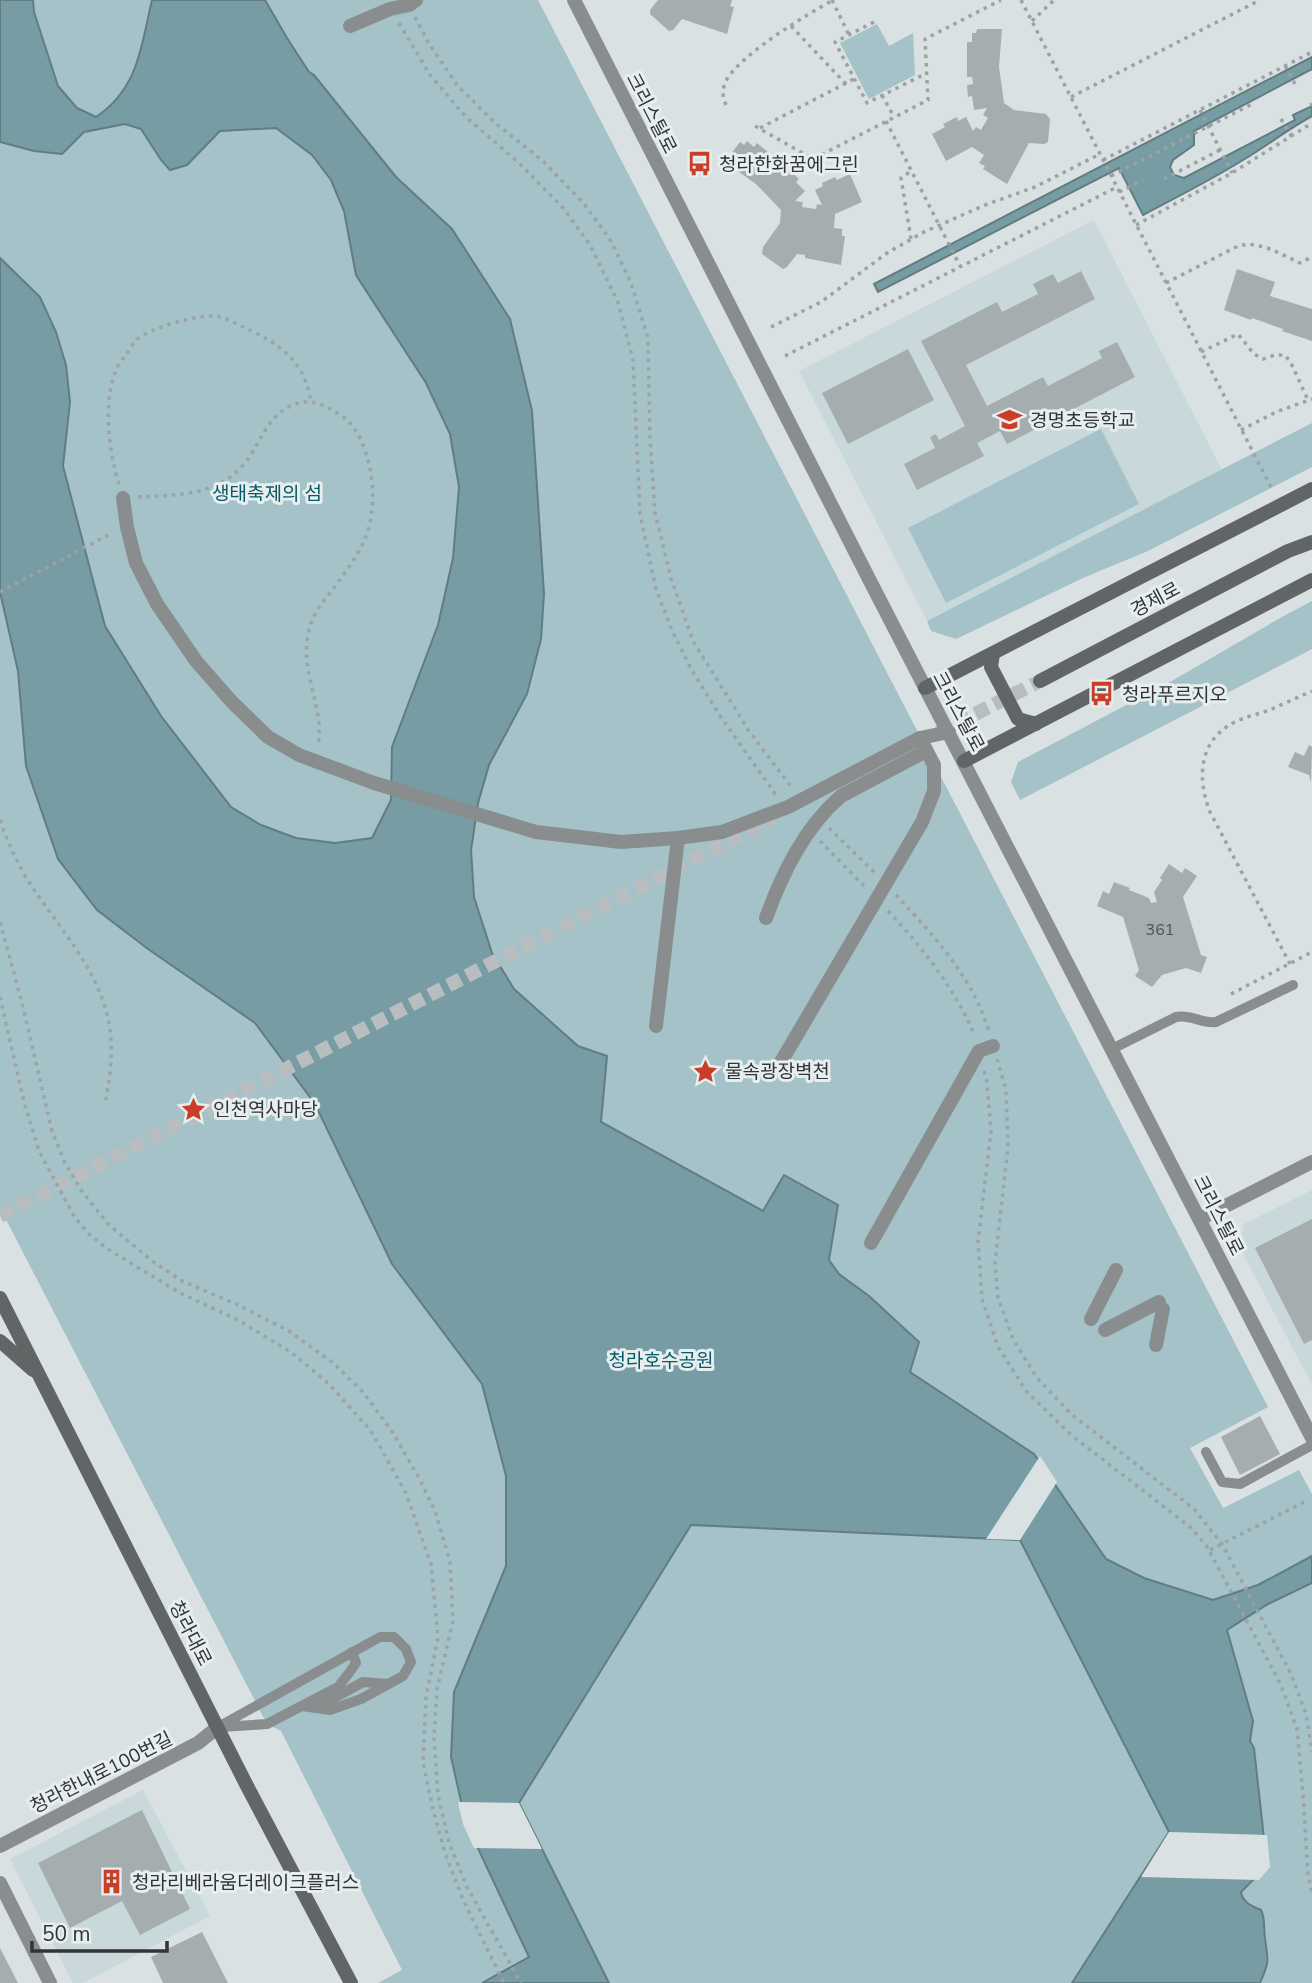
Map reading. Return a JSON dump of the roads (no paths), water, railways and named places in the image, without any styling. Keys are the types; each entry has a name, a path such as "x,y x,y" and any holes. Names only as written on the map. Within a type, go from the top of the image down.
{"main road":[{"path":"925,688 1312,489"},
{"name":"경제로","path":"1040,681 1311,537"},
{"path":"964,761 1312,580"},
{"path":"993,653 991,667 1018,719 1036,724"},
{"name":"청라대로","path":"0,1298 351,1982"},
{"path":"0,1341 41,1378"}],"street":[{"path":"350,26 416,0"},
{"name":"크리스탈로","path":"573,0 1312,1438"},
{"path":"123,498 136,564 157,604 196,661 268,737 299,755 374,783 536,832 621,842 722,832 788,807 949,732"},
{"path":"766,918 795,852 831,805 923,745"},
{"path":"778,1067 922,822 934,791 934,765 923,745"},
{"path":"656,1026 678,838"},
{"path":"871,1242 979,1051 993,1046"},
{"path":"1200,1219 1312,1162"},
{"path":"1091,1319 1116,1270"},
{"path":"1105,1329 1161,1305 1156,1345"},
{"name":"청라한내로100번길","path":"0,1846 198,1743 218,1727"},
{"path":"0,1883 50,1983"}],"lane":[{"path":"1112,1049 1176,1017 1186,1015 1216,1023 1293,985"},
{"path":"1206,1452 1222,1482 1241,1484 1312,1445"},
{"path":"218,1727 380,1637 394,1637 406,1649 411,1661 403,1676 361,1699 330,1710 302,1706"},
{"path":"218,1727 267,1724 338,1686 355,1662 352,1652"}],"tunnel":[{"path":"938,733 1040,681"},
{"path":"0,1216 774,818"}],"place":[{"name":"청라한화꿈에그린","path":"699,164"},
{"name":"경명초등학교","path":"1010,420"},
{"name":"청라푸르지오","path":"1102,694"},
{"name":"물속광장벽천","path":"705,1071"},
{"name":"인천역사마당","path":"193,1109"},
{"name":"청라리베라움더레이크플러스","path":"112,1882"}],"park label":[{"name":"생태축제의 섬","path":"267,493"},
{"name":"청라호수공원","path":"661,1360"}]}
